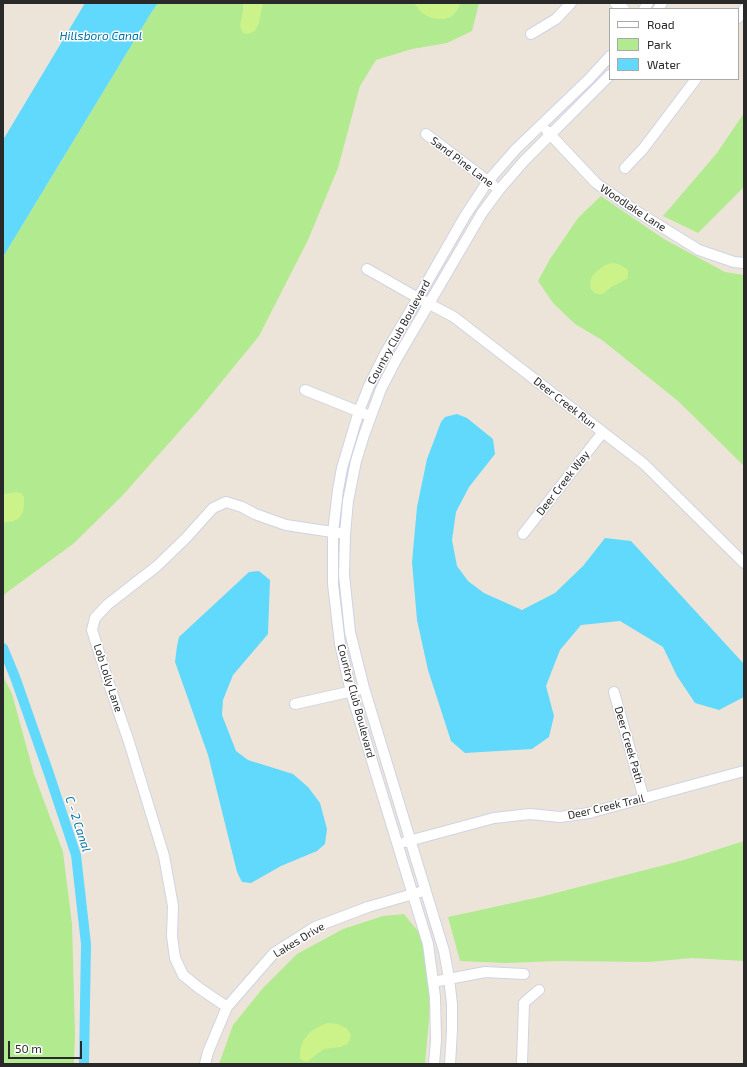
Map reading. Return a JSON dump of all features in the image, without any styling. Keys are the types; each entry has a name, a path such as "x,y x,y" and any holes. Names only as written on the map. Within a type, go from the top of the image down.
{"street":[{"path":"530,34 556,19 571,3"},
{"name":"Country Club Boulevard","path":"434,1064 436,1040 436,997 428,944 351,692 336,623 333,584 334,532 338,490 342,468 359,412 369,386 386,352 465,216 488,182 516,149 609,57"},
{"name":"Country Club Boulevard","path":"450,1064 452,1004 444,951 364,688 350,632 344,575 345,534 348,501 356,461 370,417 382,389 396,360 428,304 482,214 499,190 524,161 609,76"},
{"path":"625,168 643,149 695,80"},
{"name":"Woodlake Lane","path":"541,125 596,183 636,211 699,250 734,262 744,263"},
{"name":"Sand Pine Lane","path":"426,134 499,190"},
{"name":"Deer Creek Run","path":"367,269 454,317 603,432 644,464 744,563"},
{"path":"305,390 370,417"},
{"name":"Deer Creek Way","path":"523,534 603,432"},
{"name":"Lob Lolly Lane","path":"227,1007 183,975 175,958 172,936 173,906 164,856 129,742 92,630 95,618 107,605 157,566 186,538 213,508 226,502 286,525 345,534"},
{"path":"295,704 364,688"},
{"name":"Deer Creek Path","path":"614,692 644,799"},
{"name":"Deer Creek Trail","path":"397,844 494,818 530,814 560,817 589,813 744,771"},
{"name":"Lakes Drive","path":"205,1064 208,1052 227,1007 274,953 315,927 368,907 425,890"},
{"path":"433,982 484,972 524,974"},
{"path":"522,1064 524,1003 539,990"}],"green space":[{"path":"158,3 479,3 472,31 447,43 412,49 376,60 360,86 338,168 308,240 259,336 201,407 122,496 73,544 6,593 3,597 3,257"},
{"path":"243,3 263,3 259,23 255,31 247,34 243,33 240,25"},
{"path":"414,3 460,3 460,5 451,17 437,19 422,13"},
{"path":"744,113 744,187 698,233 663,216 717,153"},
{"path":"601,196 664,239 725,272 744,275 744,466 678,401 602,340 575,324 553,303 538,281 550,259 578,218"},
{"path":"612,263 619,264 628,270 627,279 611,287 603,294 594,293 591,289 590,283 592,276 605,265"},
{"path":"18,492 24,497 23,512 19,518 14,521 3,523 3,494"},
{"path":"3,676 12,694 34,774 63,852 72,924 75,1034 74,1064 3,1064"},
{"path":"744,841 744,961 692,958 649,962 560,961 506,963 460,961 448,917 540,897 684,860"},
{"path":"404,914 421,935 431,970 430,1008 425,1064 219,1064 233,1025 263,988 297,954 343,929 383,916"},
{"path":"328,1023 337,1024 346,1028 351,1034 350,1040 347,1044 341,1047 324,1049 307,1062 303,1061 300,1058 300,1050 303,1041 310,1032"}],"water":[{"name":"Hillsboro Canal","path":"85,3 158,3 3,257 3,140"},
{"path":"457,414 467,418 493,439 495,454 469,487 456,512 452,540 457,566 468,581 484,593 522,610 555,593 583,566 605,538 631,541 744,664 744,697 719,710 695,703 677,676 663,647 620,621 581,625 560,650 546,686 554,716 549,737 532,749 465,753 451,741 428,670 417,620 412,562 417,507 427,459 441,422 445,417"},
{"path":"259,571 270,580 268,634 233,675 223,700 222,715 236,751 248,760 293,774 308,787 320,803 327,829 325,844 317,851 281,866 251,883 242,882 237,872 208,755 175,662 179,637 249,572"}],"waterway":[{"name":"C - 2 Canal","path":"3,648 15,677 76,855 86,944 84,1064"}]}
